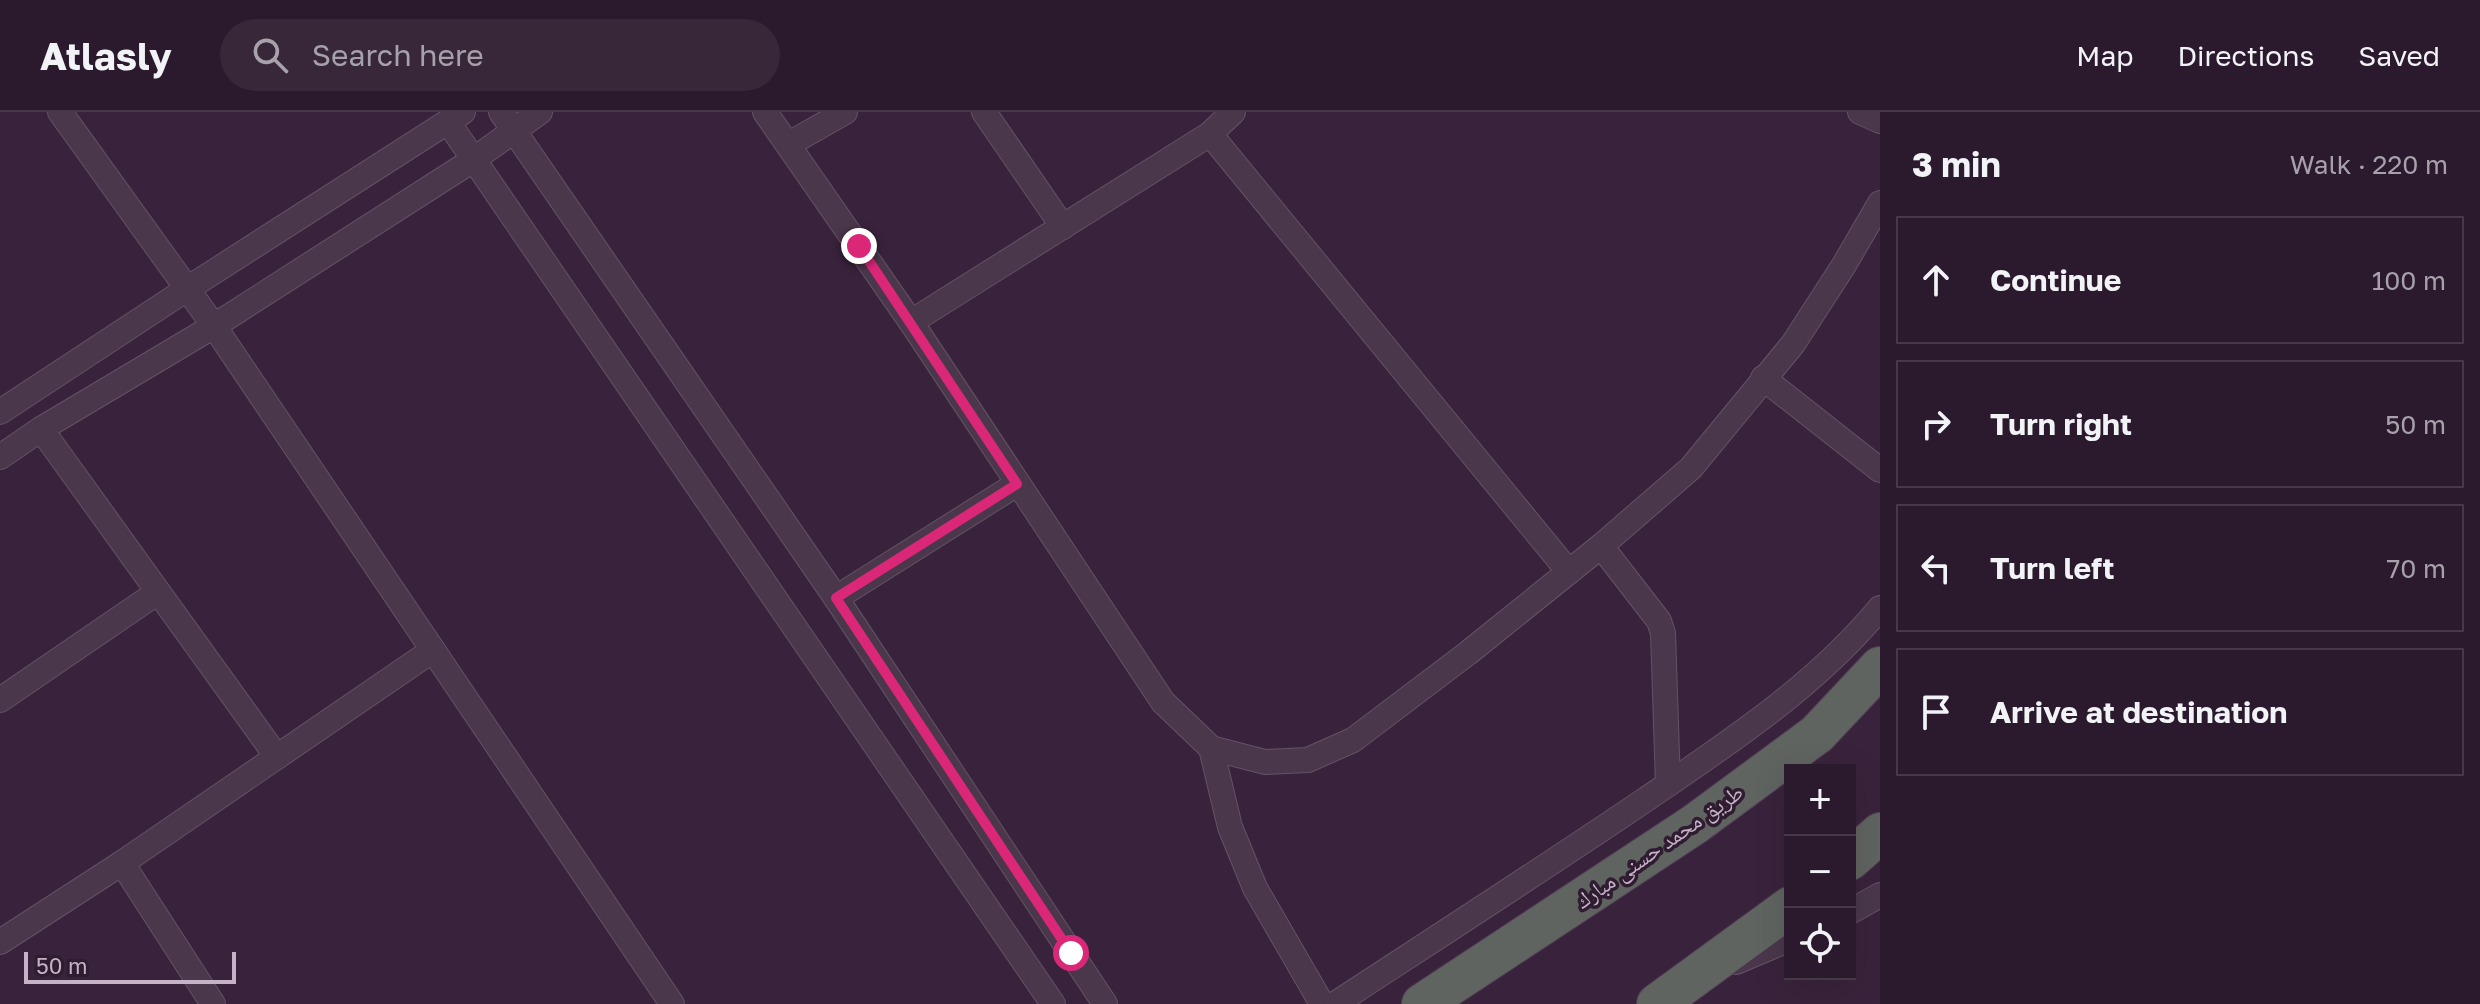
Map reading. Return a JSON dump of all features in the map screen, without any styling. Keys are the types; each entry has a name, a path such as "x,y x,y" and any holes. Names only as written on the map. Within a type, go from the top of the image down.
{"highway":[{"name":"طريق محمد حسنى مبارك","path":"1422,1004 1682,832 1817,734 1880,667"},
{"path":"1856,855 1880,833"},
{"path":"1657,1004 1789,908"}],"street":[{"path":"60,112 214,326 672,1004"},
{"path":"0,457 41,429 214,326 473,160 508,122 540,112"},
{"path":"765,112 911,322 1163,702 1211,748 1265,762 1308,760 1353,740 1569,572 1691,468 1793,344 1880,203"},
{"path":"789,144 845,112"},
{"path":"984,112 1063,227"},
{"path":"911,322 1210,134 1233,112"},
{"path":"1860,112 1880,121"},
{"path":"0,412 456,117 473,160 1053,1004"},
{"path":"508,122 836,598 1105,1004"},
{"path":"1210,134 1569,572"},
{"path":"1763,378 1880,470"},
{"path":"41,429 277,757"},
{"path":"836,598 1017,484"},
{"path":"1601,546 1659,621 1663,633 1668,784"},
{"path":"0,700 158,592"},
{"path":"1335,1004 1668,784 1779,706 1823,669 1880,608"},
{"path":"0,942 122,863 433,650"},
{"path":"1211,748 1230,827 1255,888 1322,1004"},
{"path":"122,863 213,1004"},
{"path":"1856,909 1880,895"},
{"path":"1693,979 1784,941"}],"route":[{"path":"859,246 1017,484 836,598 1071,953"}]}
